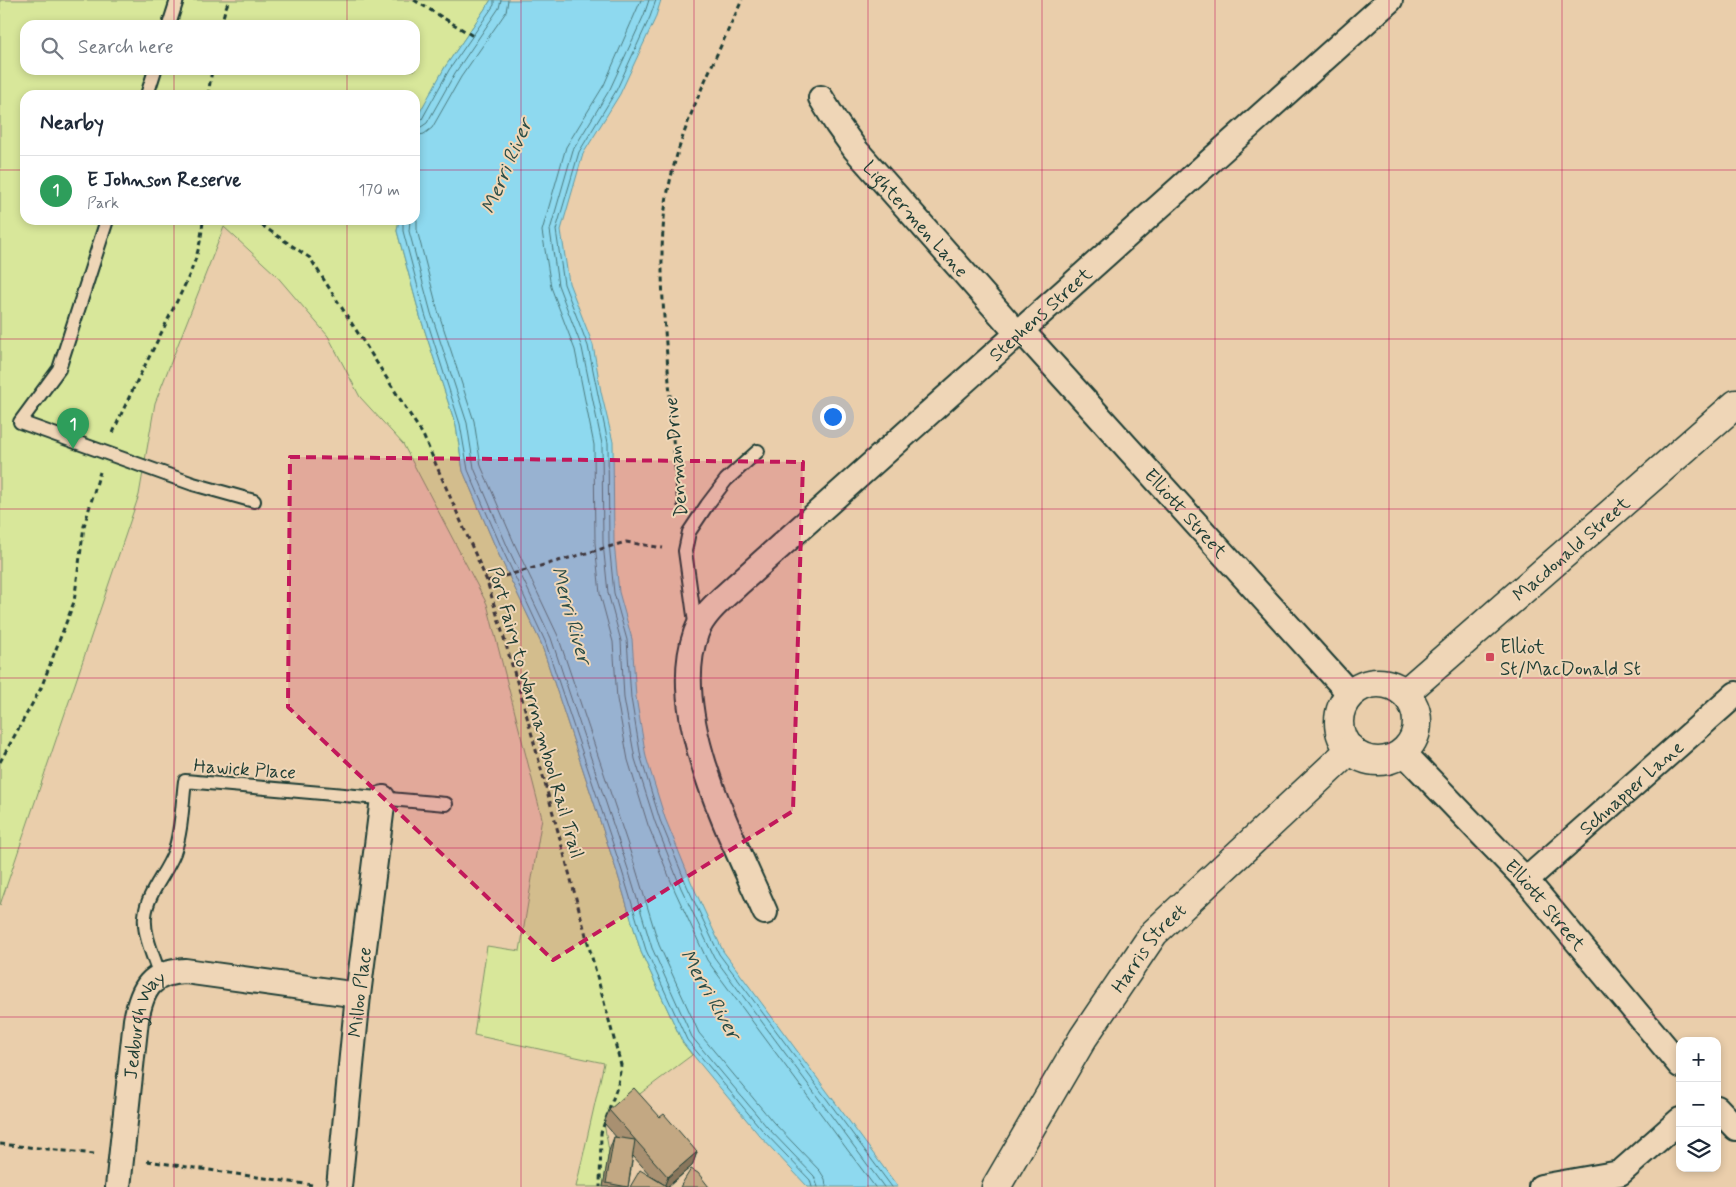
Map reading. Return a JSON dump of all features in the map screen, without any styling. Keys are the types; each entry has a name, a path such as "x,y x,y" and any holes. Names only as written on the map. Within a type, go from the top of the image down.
{"street":[{"name":"Stephens Street","path":"696,632 702,620 711,609 738,584 1390,0"},
{"name":"Lightermen Lane","path":"821,98 836,124 855,150 1020,333"},
{"name":"Elliott Street","path":"1020,333 1350,694"},
{"name":"Macdonald Street","path":"1405,693 1736,404"},
{"path":"696,632 690,657 689,701 707,779 765,912"},
{"path":"1371,683 1395,686 1405,693 1414,704 1418,716 1417,730 1412,742 1403,752 1393,758 1382,760 1365,758 1351,749 1344,740 1339,716 1350,694 1359,687 1371,683"},
{"name":"Schnapper Lane","path":"1526,880 1736,694"},
{"name":"Harris Street","path":"996,1187 1084,1038 1154,933 1351,749"},
{"name":"Elliott Street","path":"1403,752 1526,880 1676,1060"},
{"name":"Milloo Place","path":"338,1187 358,995 383,798"},
{"name":"Jedburgh Way","path":"118,1187 139,1005 150,982 172,971 186,971 358,995"},
{"path":"1721,1112 1736,1128"},
{"path":"1542,1187 1620,1173 1676,1124"}],"lane":[{"path":"171,20 177,0"},
{"path":"149,90 153,75"},
{"path":"105,225 59,368 20,422 194,484 254,502"},
{"path":"696,632 684,551 689,532 706,505 726,480 758,451"},
{"name":"Hawick Place","path":"160,976 146,933 145,918 147,906 178,840 184,780 446,804"}],"path":[{"path":"222,20 229,0"},
{"path":"414,0 473,36"},
{"name":"Denman Drive","path":"678,508 662,286 665,208 689,117 742,0"},
{"path":"209,90 211,75"},
{"path":"136,383 194,266 201,240 202,225"},
{"name":"Port Fairy to Warrnambool Rail Trail","path":"261,225 310,258 423,435 487,581 524,702 620,1066 618,1084 601,1133 600,1187"},
{"path":"487,581 626,542 684,551"},
{"path":"0,762 41,688 74,602 81,546"},
{"path":"0,1144 121,1157 314,1186"}],"highlighted area":[{"path":"290,457 803,462 793,811 553,960 288,707"}],"green space":[{"path":"0,0 491,0 445,67 420,114 420,90 20,90 20,225 398,225 397,231 420,316 456,426 463,471 498,553 541,643 617,872 641,952 683,1043 692,1055 604,1123 609,1151 603,1187 576,1187 604,1063 474,1035 487,946 520,951 542,818 487,604 403,444 360,397 328,336 275,274 224,227 155,403 139,495 0,905"}],"water":[{"name":"Merri River","path":"491,0 661,0 655,19 620,94 583,154 561,230 569,283 593,345 601,392 613,442 614,543 619,592 632,639 636,697 646,757 665,818 692,884 723,951 898,1187 808,1187 759,1135 683,1043 641,952 617,872 541,643 498,553 463,471 456,426 420,316 397,231 398,225 420,225 420,112 445,67"}],"building":[{"path":"634,1088 660,1117 664,1114 697,1152 668,1177 609,1110"},
{"path":"614,1137 635,1140 628,1187 606,1183"},
{"path":"691,1169 698,1173 709,1187 680,1187"},
{"path":"640,1170 668,1187 630,1187"}],"place":[{"name":"E Johnson Reserve","path":"73,449"},
{"name":"Elliot St/MacDonald St","path":"1490,657"}]}
